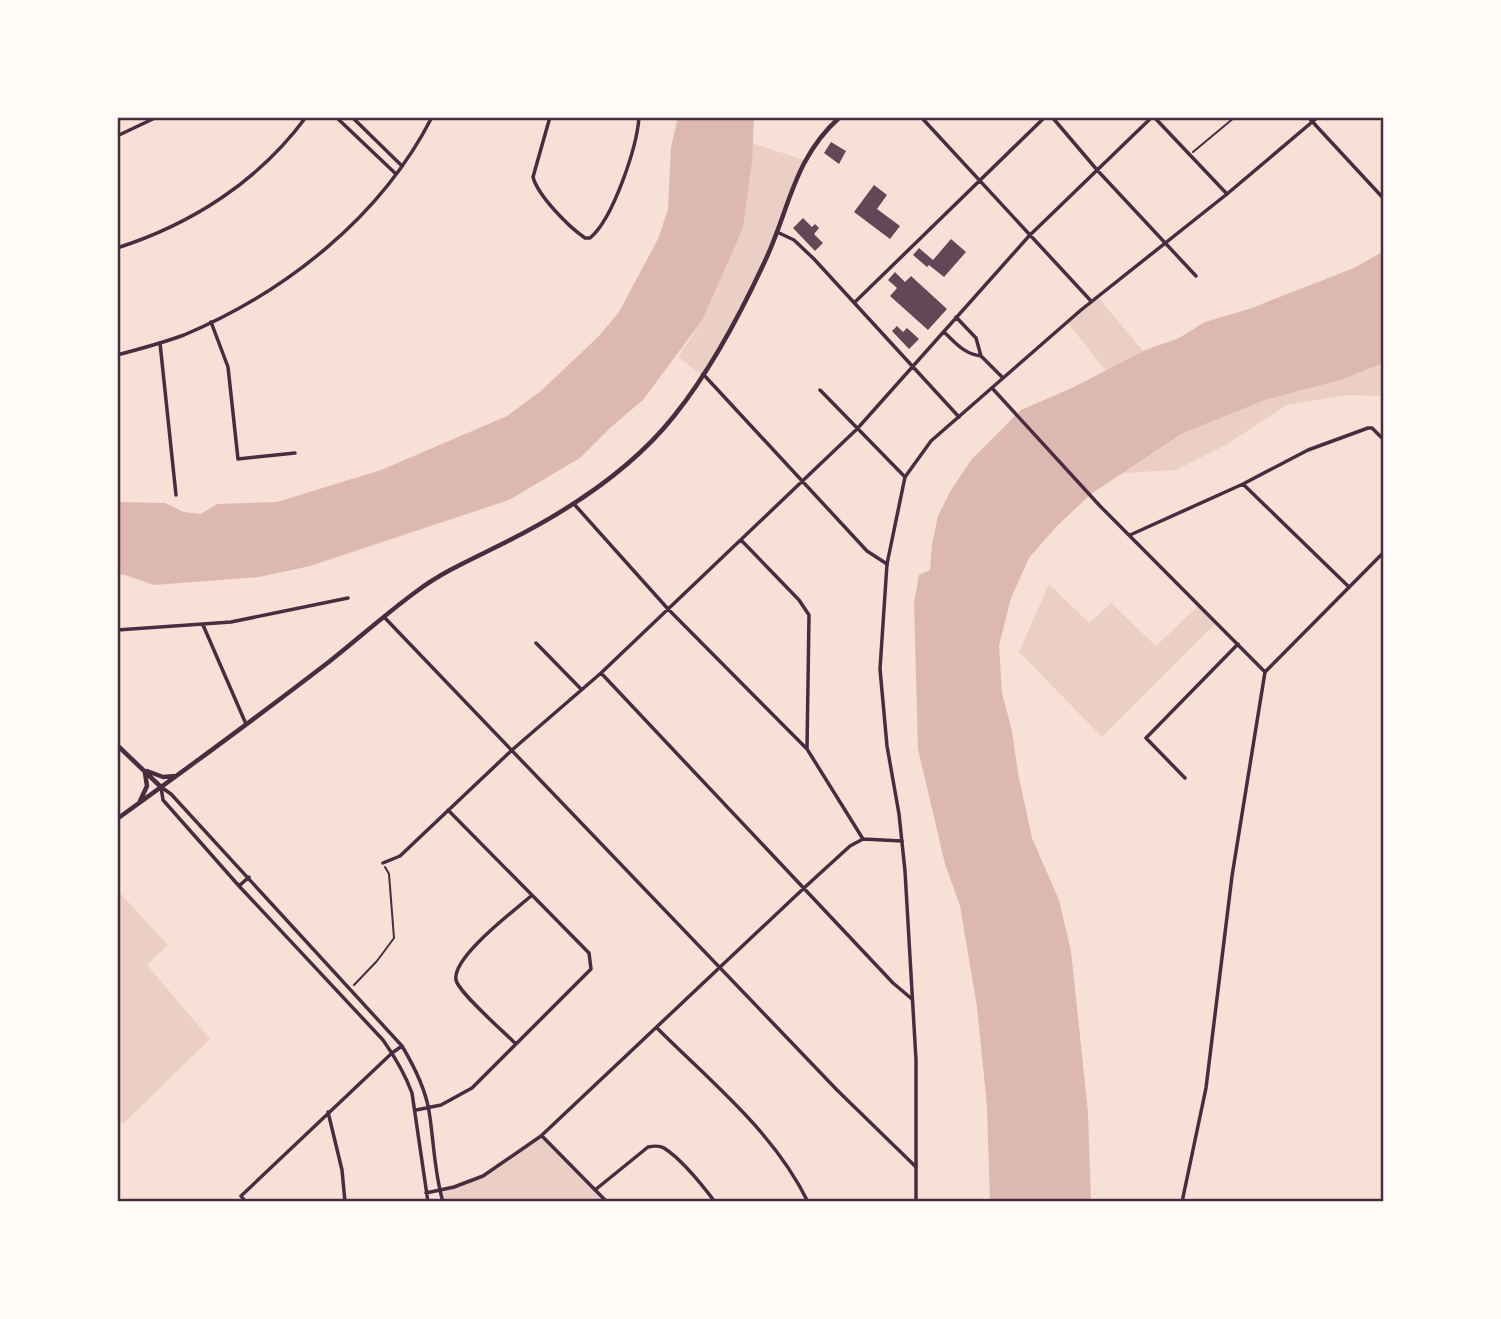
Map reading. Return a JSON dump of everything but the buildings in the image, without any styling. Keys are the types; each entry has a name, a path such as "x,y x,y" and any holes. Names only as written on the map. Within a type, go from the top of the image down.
{"main road":[{"path":"117,819 246,724 417,591 445,573 574,504 616,472 664,426 703,374 733,324 777,232 804,160 840,117"},
{"path":"117,745 161,787"},
{"path":"144,769 163,777 177,775"},
{"path":"138,804 147,786 144,769"}],"street":[{"path":"117,136 157,117"},
{"path":"117,248 185,221 227,194 271,158 290,139 306,117"},
{"path":"336,117 396,174"},
{"path":"352,117 402,166"},
{"path":"117,355 160,343 211,322 247,303 305,265 340,237 366,211 402,166 432,117"},
{"path":"550,117 533,177 535,186 585,238 590,238 613,204 636,136 639,117"},
{"path":"921,117 1091,301"},
{"path":"855,302 1045,117"},
{"path":"1052,117 1098,171 1196,276"},
{"path":"383,863 400,856 512,750 601,673 857,429 1029,236 1153,117 1227,194"},
{"path":"1308,117 1384,199"},
{"path":"916,1202 916,1060 902,841 887,746 880,669 887,564 905,477 931,441 1091,301 1227,194 1318,117"},
{"path":"777,232 794,240 855,302 959,417"},
{"path":"956,317 976,338 981,356 1003,378"},
{"path":"211,322 228,368 238,459 295,453"},
{"path":"944,332 963,350 971,355 981,356"},
{"path":"160,343 176,495"},
{"path":"703,374 867,551 887,564"},
{"path":"992,388 1100,506 1265,672"},
{"path":"820,390 905,477"},
{"path":"1130,535 1243,484 1308,450 1368,428 1372,428 1384,440"},
{"path":"1243,484 1349,587"},
{"path":"574,504 668,609 807,749 863,839"},
{"path":"741,539 799,600 808,615 807,749"},
{"path":"1182,1202 1206,1088 1232,876 1265,672 1384,552"},
{"path":"117,630 231,622 348,598"},
{"path":"385,618 836,1090 916,1167"},
{"path":"203,625 246,724"},
{"path":"536,643 581,689"},
{"path":"1185,778 1146,738 1238,644"},
{"path":"601,673 893,983 912,999"},
{"path":"161,787 171,794 249,877 402,1046 418,1075 429,1108 439,1190 443,1202"},
{"path":"161,787 163,800 392,1053 406,1077 415,1110 428,1202"},
{"path":"415,1110 456,1098 472,1088 591,969 589,953 448,810"},
{"path":"426,1193 483,1176 541,1136 850,846 863,839 902,841"},
{"path":"239,886 249,877"},
{"path":"516,1044 461,989 456,976 466,954 531,896"},
{"path":"657,1028 759,1129 783,1159 808,1202"},
{"path":"246,1202 241,1196 328,1112 402,1046"},
{"path":"328,1112 342,1170 345,1202"},
{"path":"541,1136 607,1202"},
{"path":"596,1190 648,1147 657,1146 664,1148 681,1164 715,1202"}],"path":[{"path":"1190,155 1235,117"},
{"path":"351,988 377,961 394,938 389,874 383,863"}],"shaded area":[{"path":"678,117 754,117 752,163 743,228 703,319 643,400 580,458 509,500 310,566 259,577 154,585 117,574 117,502 165,503 184,512 201,514 217,504 277,502 381,470 507,416 541,391 600,335 619,312 658,239 668,209 671,147"},
{"path":"752,143 804,160 758,270 702,375 678,357 703,319 743,228 752,163"},
{"path":"1384,251 1384,363 1340,380 1265,400 1183,433 1091,494 1056,527 1029,558 1011,598 999,646 1002,693 1032,838 1059,900 1071,951 1088,1112 1091,1202 990,1202 987,1106 977,1007 960,906 945,864 918,749 914,603 919,575 930,570 938,516 951,490 972,459 1021,410 1074,387 1143,351 1179,338 1205,322 1249,309 1354,268"},
{"path":"1097,296 1143,351 1106,371 1067,322"},
{"path":"1384,363 1384,396 1348,395 1287,405 1224,446 1176,470 1123,473 1183,433 1265,400 1340,380"},
{"path":"1049,584 1089,623 1111,603 1156,646 1199,605 1216,623 1102,737 1019,652"},
{"path":"117,890 168,945 147,965 210,1039 123,1124 117,1118"},
{"path":"541,1136 607,1202 443,1202 439,1190 483,1176"}]}
